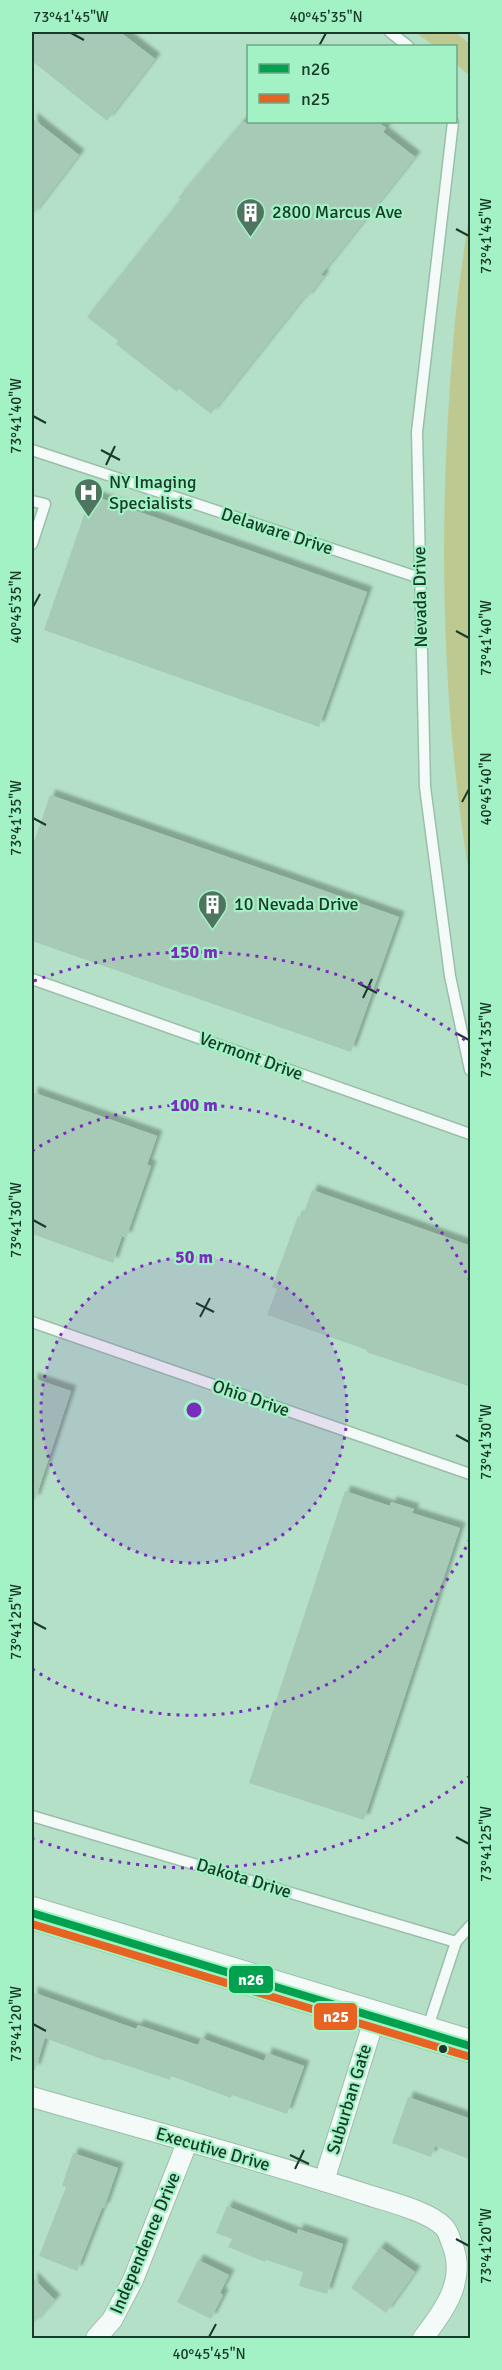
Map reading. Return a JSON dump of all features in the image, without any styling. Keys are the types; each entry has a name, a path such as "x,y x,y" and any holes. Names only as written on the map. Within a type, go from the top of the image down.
{"main road":[{"path":"32,1913 471,2046"}],"street":[{"name":"Suburban Gate","path":"324,2181 375,2017"},
{"name":"Executive Drive","path":"32,2097 324,2181 419,2211 444,2228 464,2253 452,2294 443,2312 423,2338"},
{"name":"Independence Drive","path":"96,2338 112,2320 133,2280 187,2143"}],"lane":[{"path":"390,32 407,45"},
{"name":"Nevada Drive","path":"453,123 417,432 425,787 450,976 471,1070"},
{"name":"Delaware Drive","path":"32,450 420,578"},
{"path":"32,501 45,504 32,544"},
{"name":"Vermont Drive","path":"32,979 471,1134"},
{"name":"Ohio Drive","path":"32,1322 471,1474"},
{"name":"Dakota Drive","path":"32,1816 456,1942"},
{"path":"426,2033 456,1942 471,1926"}],"green space":[{"path":"415,32 455,32 470,44 470,76 457,65 457,45 433,45"},
{"path":"470,207 470,880 453,744 448,676 444,539 454,333"}],"building":[{"path":"32,32 120,32 155,59 107,121 32,61"},
{"path":"32,118 79,155 32,216"},
{"name":"2800 Marcus Ave","path":"242,122 379,123 386,128 383,132 415,157 321,275 324,276 306,299 304,297 211,414 179,389 177,392 116,344 118,341 87,317 181,199 178,198"},
{"path":"91,495 367,592 319,727 44,630"},
{"name":"10 Nevada Drive","path":"50,795 399,917 351,1052 32,941 32,848"},
{"path":"32,1092 157,1136 147,1165 151,1166 126,1238 122,1236 113,1263 32,1234"},
{"path":"312,1190 471,1246 471,1387 366,1352 367,1350 267,1315 277,1289 272,1287 298,1216 302,1218"},
{"path":"32,1378 71,1391 35,1500 32,1500"},
{"path":"345,1491 390,1506 391,1502 414,1509 412,1513 460,1528 364,1820 249,1783"},
{"path":"32,1992 136,2029 138,2025 198,2045 201,2038 264,2061 267,2053 304,2066 287,2114 232,2095 231,2098 171,2076 170,2080 107,2059 107,2061 45,2038 35,2070 32,2069"},
{"path":"408,2097 471,2119 471,2160 435,2146 431,2157 392,2143"},
{"path":"73,2153 118,2168 77,2271 39,2256 66,2187 62,2186"},
{"path":"227,2206 297,2234 298,2229 343,2244 327,2294 299,2286 303,2272 266,2260 265,2262 228,2247 232,2239 216,2233"},
{"path":"380,2247 415,2272 386,2313 351,2288"},
{"path":"198,2260 229,2275 220,2293 223,2295 211,2319 177,2302"},
{"path":"32,2277 55,2300 32,2325"}],"transit line":[{"name":"n26","path":"32,1913 470,2046"},
{"name":"n25","path":"32,1924 467,2056"}],"place":[{"name":"2800 Marcus Ave","path":"251,238"},
{"name":"NY Imaging Specialists","path":"88,518"},
{"name":"10 Nevada Drive","path":"213,930"}]}
